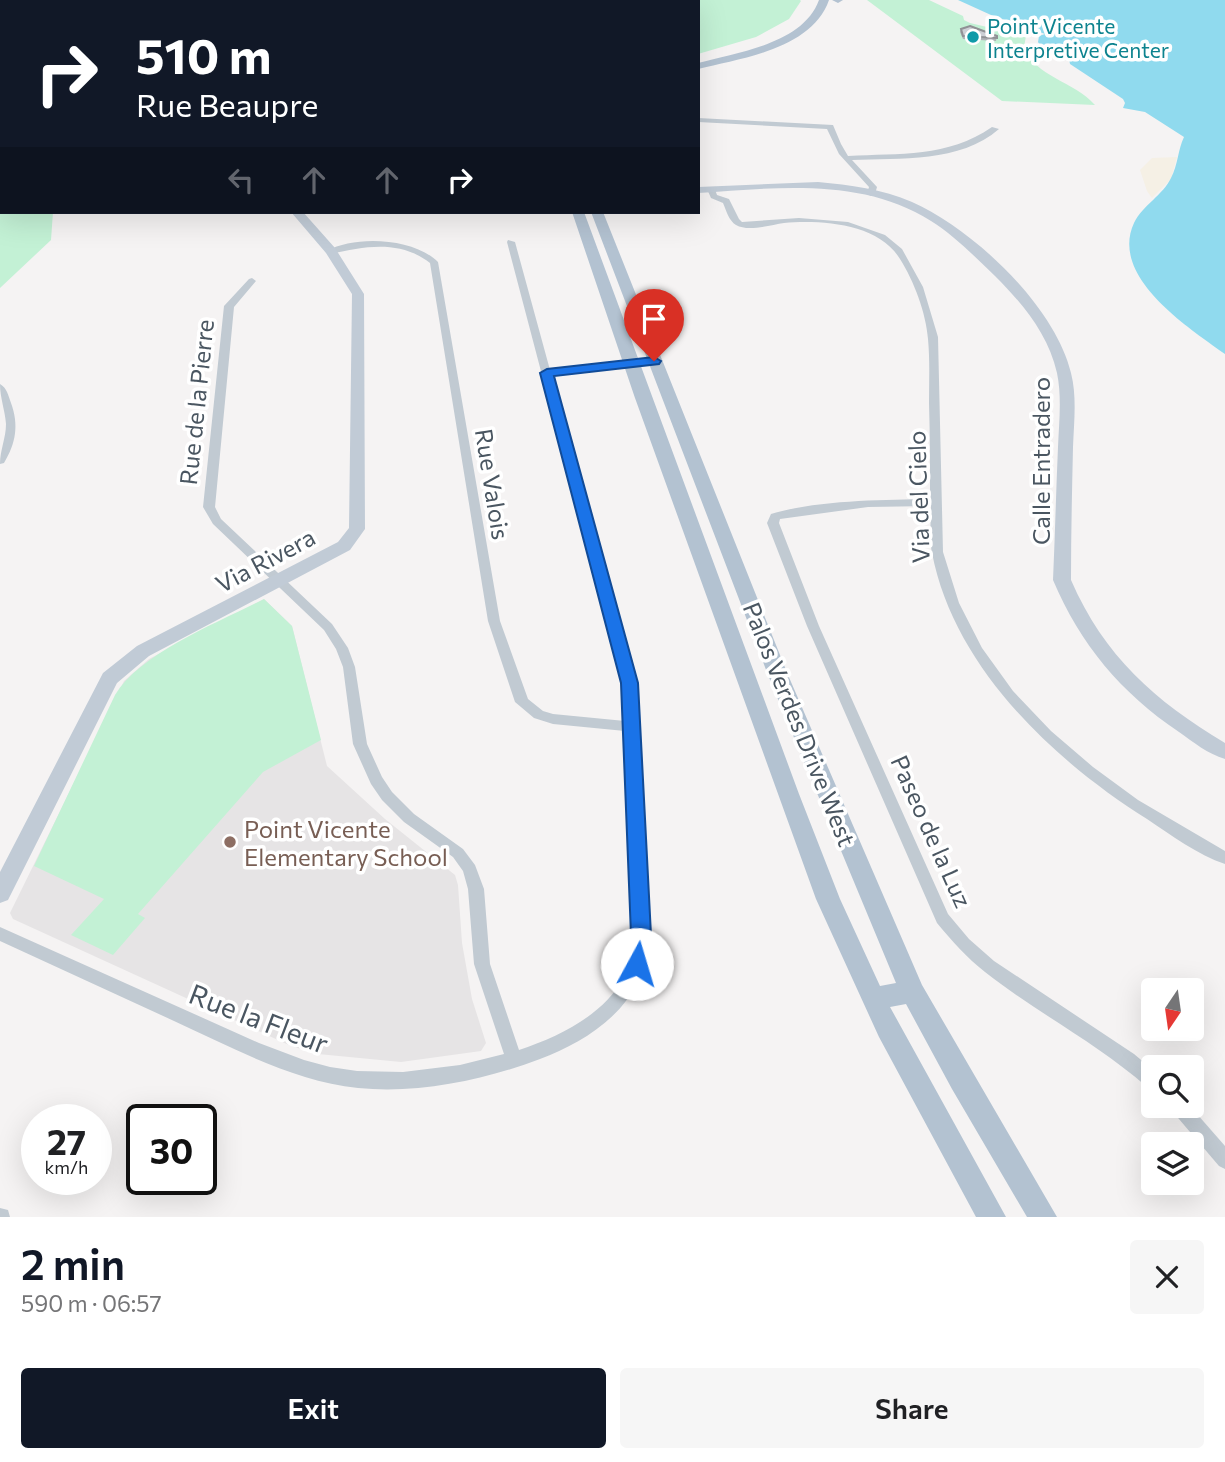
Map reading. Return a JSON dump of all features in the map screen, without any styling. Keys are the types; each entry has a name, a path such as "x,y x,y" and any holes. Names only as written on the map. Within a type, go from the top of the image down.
{"main road":[{"path":"812,24 822,10 824,0"},
{"path":"700,65 770,44 812,24 838,0"},
{"path":"700,55 787,27 808,9"},
{"name":"Palos Verdes Drive West","path":"579,214 912,991 961,1080 1043,1217"},
{"name":"Palos Verdes Drive West","path":"598,214 640,358 790,800 873,999 922,1094 992,1217"},
{"path":"873,999 912,991"}],"street":[{"path":"700,120 830,127 833,138 846,159 869,187"},
{"path":"846,159 930,154 964,144 995,129"},
{"name":"Calle Entradero","path":"700,190 795,184 855,191 869,187 943,223 1030,305 1052,335 1062,361 1067,389 1062,580 1071,605 1088,636 1117,671 1175,720 1225,752"},
{"path":"726,201 730,195 728,187"},
{"name":"Via del Cielo","path":"711,189 714,196 726,201 735,220 740,224 803,220 838,223 864,229 885,238 900,251 929,316 933,337 937,552 943,579 968,635 1009,694 1055,741 1100,780 1172,829 1225,858"},
{"name":"Via Rivera","path":"0,894 110,678 143,651 344,546 357,529 358,294 331,251 299,214"},
{"name":"Rue la Fleur","path":"0,934 275,1059 330,1074 383,1081 424,1079 513,1060 544,1050 585,1028 602,1014 628,985 637,964 641,935 630,683 511,242"},
{"name":"Rue Valois","path":"331,251 367,244 394,244 425,254 434,262 494,621 522,702 539,715 553,719 632,727"},
{"name":"Rue de la Pierre","path":"252,281 229,306 209,506 217,521 328,627 342,648 349,667 360,744 376,780 387,796 409,818 458,853 470,869 476,889 482,964 513,1060"},
{"path":"546,369 640,358"},
{"path":"0,387 11,415 11,441 0,461"},
{"path":"775,517 868,504 936,502"},
{"name":"Paseo de la Luz","path":"775,517 775,528 808,615 942,918 957,938 995,973 1118,1051 1141,1071"},
{"path":"1188,1118 1225,1160"}],"shaded area":[{"name":"Point Vicente Elementary School","path":"264,599 292,626 327,766 385,819 455,875 462,943 472,999 486,1043 481,1051 401,1062 318,1054 291,1046 13,919 10,913 124,681 149,659"}],"green space":[{"path":"700,0 801,1 789,19 756,37 700,53"},
{"path":"867,0 929,0 963,16 964,20 970,23 1026,36 1024,47 1037,65 1077,90 1095,105 1002,101"},
{"path":"0,214 53,214 51,240 0,288"},
{"path":"264,599 292,626 321,740 263,772 138,914 145,918 113,955 71,935 104,899 34,866 115,695 127,679 162,652"}],"sand":[{"path":"1177,157 1171,179 1152,198 1140,170 1152,158"}],"water":[{"path":"958,0 1225,0 1225,354 1157,299 1142,281 1133,263 1129,243 1134,223 1173,173 1184,137 1145,112 1123,108 1123,99 1070,64 1069,59 1042,49 1038,42 1039,36 1045,34"}],"building":[{"path":"970,26 997,38 963,36 961,29"}],"place":[{"name":"Point Vicente Interpretive Center","path":"973,37"},
{"name":"Point Vicente Elementary School","path":"230,842"}],"route":[{"path":"637,964 641,935 630,683 547,373 654,361"}]}
